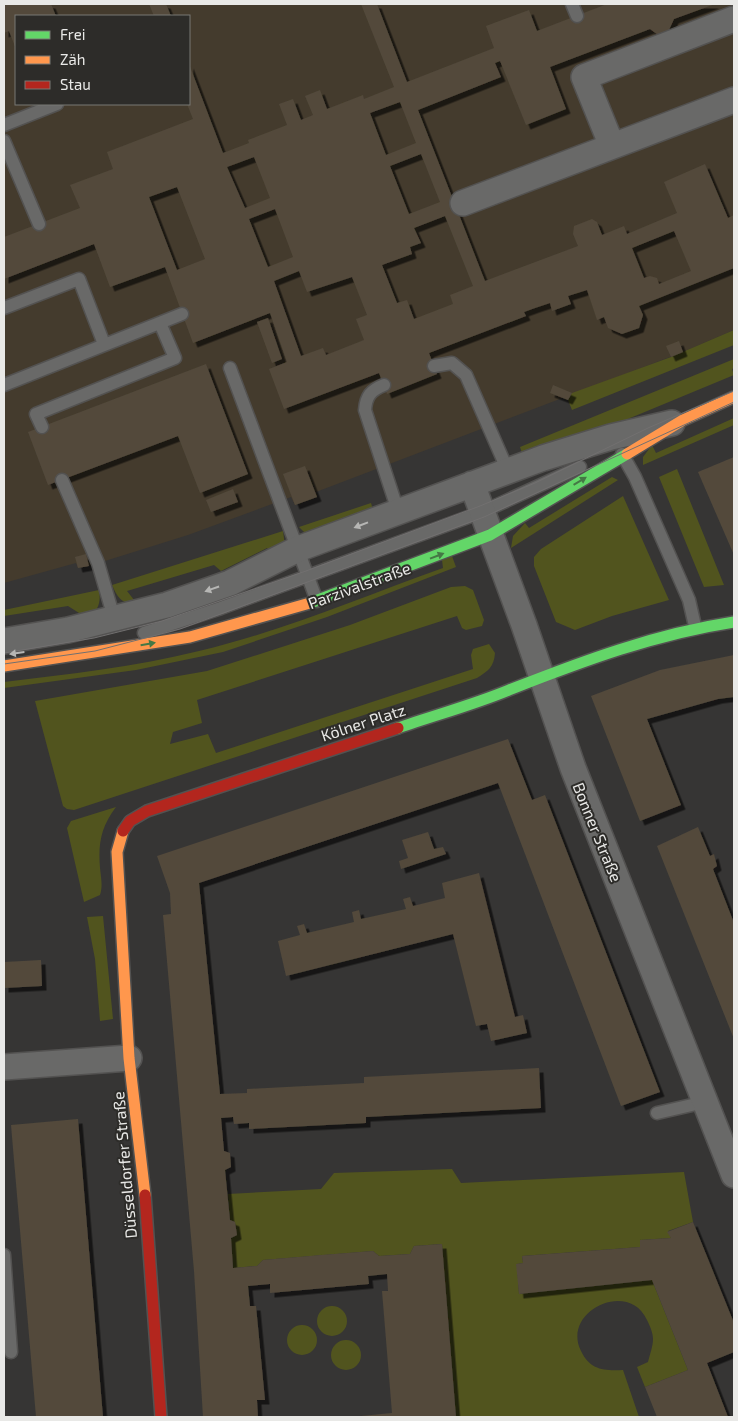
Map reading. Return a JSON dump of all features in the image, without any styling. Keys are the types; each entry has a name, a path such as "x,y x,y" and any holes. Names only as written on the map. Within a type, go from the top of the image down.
{"street":[{"path":"612,146 584,77 734,18"},
{"path":"463,203 734,100"},
{"name":"Parzivalstraße","path":"4,666 190,637 317,602 490,535 617,448 734,397"},
{"name":"Parzivalstraße","path":"4,641 68,630 116,629 166,605 230,583 298,549 472,484 508,471 617,448"},
{"name":"Bonner Straße","path":"472,484 573,768 734,1176"},
{"name":"Kölner Platz","path":"120,909 117,852 120,835 130,821 147,811 508,691 566,666 695,626 734,622"},
{"name":"Düsseldorfer Straße","path":"120,909 130,1058 145,1198 161,1417"},
{"path":"4,1067 130,1058"}],"lane":[{"path":"4,125 54,105"},
{"path":"4,140 39,224"},
{"path":"4,308 79,279 104,344"},
{"path":"4,385 182,314"},
{"path":"42,427 36,414 175,358 160,323"},
{"path":"434,366 452,364 466,375 508,471"},
{"path":"230,368 317,602"},
{"path":"384,385 370,393 366,400 365,410 398,511"},
{"path":"4,655 93,641 116,629 221,608 482,512 617,448 635,477 689,600 695,626"},
{"path":"62,480 98,563 116,629"},
{"path":"83,655 116,629"},
{"path":"657,1113 705,1102"},
{"path":"4,1255 11,1352"}],"shaded area":[{"path":"4,4 734,4 734,330 683,352 316,492 317,497 295,505 291,497 188,535 89,566 78,568 76,563 4,583"}],"green space":[{"path":"734,330 734,345 572,410 568,400 572,393 671,357"},
{"path":"734,359 734,368 732,369 734,375 623,421 522,453 520,447"},
{"path":"734,418 734,425 643,465 643,457 652,445 656,453"},
{"path":"677,469 724,585 704,587 659,477"},
{"path":"612,477 618,480 511,548 513,536 525,523 529,528"},
{"path":"623,496 669,600 612,616 575,630 556,622 534,566 534,557 541,549"},
{"path":"371,503 373,510 307,535 299,527"},
{"path":"283,531 285,546 273,554 267,548 221,571 214,565 127,591 138,605 122,600 116,594 112,585"},
{"path":"452,556 456,567 327,617 223,652 136,670 4,688 4,682 126,666 175,657 261,634 443,568 442,560"},
{"path":"465,586 473,590 484,620 482,626 466,630 462,628 457,616 197,700 202,723 173,732 170,744 208,734 216,753 473,669 471,655 473,649 489,644 495,653 492,665 477,678 74,810 63,806 35,701 207,671 350,625 451,587"},
{"path":"99,590 98,606 87,618 68,606 4,616 4,610"},
{"path":"116,807 107,821 100,843 99,859 102,885 100,895 84,902 67,828 71,821"},
{"path":"103,916 113,1019 100,1021 95,959 87,917"},
{"path":"452,1169 461,1183 684,1172 693,1222 668,1231 671,1238 640,1240 640,1247 522,1256 523,1263 517,1264 519,1294 652,1280 688,1370 645,1387 637,1367 648,1362 653,1339 652,1334 647,1320 638,1308 626,1302 613,1301 600,1305 588,1313 580,1324 577,1337 581,1351 593,1366 610,1370 623,1370 639,1417 456,1417 442,1244 414,1246 410,1254 379,1256 373,1251 263,1260 257,1266 233,1268 231,1238 237,1235 235,1222 230,1220 228,1194 321,1189 334,1173"},
{"path":"332,1306 343,1310 347,1321 343,1332 332,1336 321,1332 317,1321 321,1310"},
{"path":"302,1325 313,1329 317,1340 313,1351 302,1355 291,1351 287,1340 291,1329"},
{"path":"346,1340 357,1344 361,1355 357,1366 346,1370 335,1366 331,1355 335,1344"}],"building":[{"path":"4,4 51,4 56,15 15,15 15,46 9,31 4,33"},
{"path":"149,4 166,4 171,15 154,15"},
{"path":"361,4 377,4 407,82 494,48 486,26 529,10 537,31 607,4 715,4 674,19 669,30 658,35 650,29 550,67 566,109 526,125 500,61 495,63 501,77 418,110 485,281 578,246 573,234 574,226 592,219 597,222 602,235 624,226 627,234 677,213 664,182 705,164 728,218 734,215 734,268 639,306 643,315 639,328 622,334 608,328 604,317 597,320 587,290 568,296 571,304 552,311 550,303 535,308 524,312 526,316 429,353 437,374 387,394 379,373 284,409 269,369 287,362 270,313 193,343 165,267 110,287 94,244 4,279 4,237 80,208 70,185 113,169 107,152 193,119 187,105 190,105 190,67 223,153 249,143 248,140 287,125 279,104 293,99 301,120 313,115 305,96 320,90 327,109 363,95 364,99 394,87","holes":["400,102 416,143 386,155 370,113","421,154 440,202 409,214 390,166","254,157 270,198 245,208 227,167","177,187 205,259 177,270 149,197","275,209 293,257 268,267 249,219","445,216 473,286 450,295 453,304 414,319 407,300 397,303 382,265 412,254 410,247 421,243 414,228","674,231 691,271 659,284 657,278 650,276 644,278 632,248","299,271 307,292 352,277 367,315 356,319 364,340 326,355 323,348 301,356 274,281"]},
{"path":"268,318 282,359 272,363 257,322"},
{"path":"679,341 683,352 671,357 666,346"},
{"path":"206,364 248,474 200,493 178,436 48,485 28,432"},
{"path":"553,385 572,393 568,400 550,393"},
{"path":"734,457 734,555 698,472"},
{"path":"305,466 317,497 295,505 283,474"},
{"path":"233,489 238,502 211,512 206,500"},
{"path":"86,554 89,566 78,568 75,557"},
{"path":"734,655 734,697 718,699 647,719 681,805 640,821 591,696 660,670"},
{"path":"508,739 532,800 545,795 660,1092 621,1106 498,783 199,883 220,1094 247,1093 247,1089 364,1083 364,1077 539,1068 541,1108 366,1117 366,1123 249,1129 249,1123 234,1124 233,1117 221,1118 224,1151 230,1153 231,1167 225,1170 230,1220 235,1222 237,1235 231,1238 233,1268 257,1266 263,1260 321,1255 373,1251 379,1256 410,1254 414,1246 442,1244 456,1417 351,1417 392,1413 382,1291 388,1291 387,1274 368,1276 369,1284 270,1293 270,1284 248,1286 250,1306 256,1306 265,1400 257,1400 258,1417 203,1417 194,1271 163,915 171,914 170,893 157,856"},
{"path":"698,827 710,856 714,854 717,866 713,869 734,923 734,1039 657,846"},
{"path":"428,832 434,849 443,847 446,854 401,869 399,861 408,858 402,840"},
{"path":"479,873 515,1017 523,1015 527,1033 491,1041 487,1024 476,1026 453,934 286,976 278,941 300,935 297,926 304,924 307,933 354,922 352,912 359,910 361,919 406,909 403,899 410,897 413,906 445,898 442,883"},
{"path":"41,960 42,986 4,988 4,962"},
{"path":"78,1119 103,1417 36,1417 11,1125"},
{"path":"693,1222 734,1323 734,1352 707,1363 728,1417 657,1417 645,1387 688,1370 652,1280 519,1294 516,1264 523,1263 522,1256 640,1247 640,1240 671,1238 667,1232"}],"tram line":[{"path":"4,653 94,638 162,621 306,571 480,506 535,483 648,428 734,391"},
{"path":"4,664 95,651 180,629 484,517 734,402"}],"traffic: fast":[{"path":"310,603 490,535 627,454"},
{"path":"398,728 648,641 734,622"}],"traffic: slow":[{"path":"627,454 683,420 734,397"},
{"path":"4,666 190,637 310,603"},
{"path":"123,831 117,852 129,1058 145,1195"}],"traffic: jam":[{"path":"123,831 130,821 147,811 398,728"},
{"path":"145,1195 161,1417"}]}
